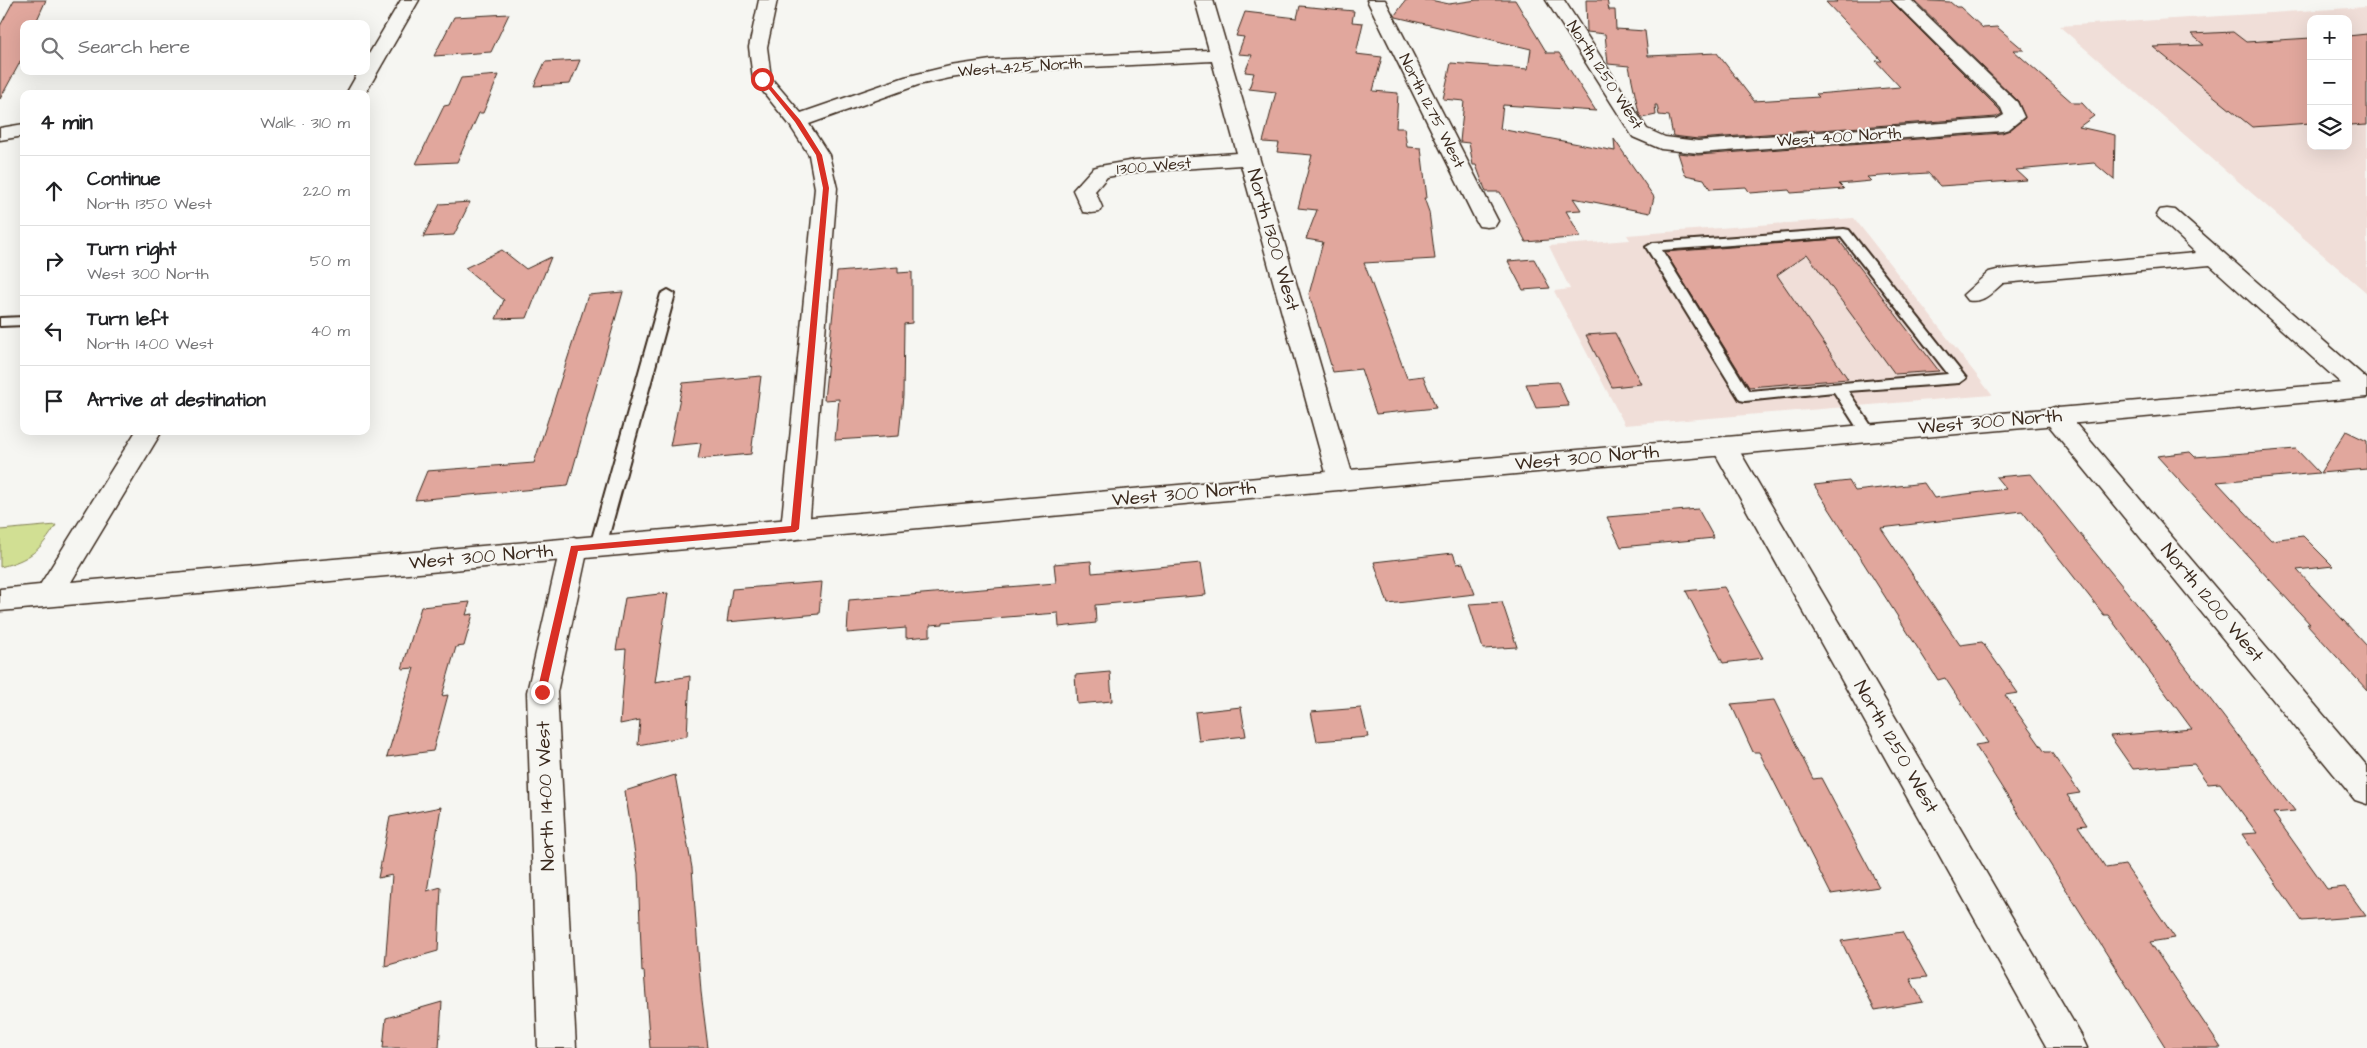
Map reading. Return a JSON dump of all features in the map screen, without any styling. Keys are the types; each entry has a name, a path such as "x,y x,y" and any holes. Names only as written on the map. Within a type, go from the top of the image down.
{"street":[{"path":"370,68 410,0"},
{"path":"768,0 758,47 762,79 798,122 819,155 826,188 795,529"},
{"name":"North 1300 West","path":"1204,0 1341,480"},
{"name":"North 1275 West","path":"1376,0 1487,222"},
{"name":"North 1250 West","path":"1555,0 1640,133 1661,143"},
{"name":"West 400 North","path":"1661,143 1698,147 1982,127 2002,125 2014,117 2010,106 1901,0"},
{"name":"West 425 North","path":"798,122 912,81 950,72 991,66 1220,55"},
{"path":"357,90 366,75"},
{"path":"0,134 20,131"},
{"name":"1300 West","path":"1091,207 1084,190 1100,172 1134,166 1250,158"},
{"path":"2167,215 2365,389"},
{"path":"1975,295 1997,277 2216,258"},
{"name":"West 300 North","path":"0,600 2365,389"},
{"name":"North 1200 West","path":"2055,416 2367,790"},
{"path":"49,595 147,435"},
{"name":"North 1250 West","path":"1724,446 2068,1048"},
{"name":"North 1400 West","path":"557,1048 542,692 586,547"}],"lane":[{"path":"1844,233 1959,378 1838,387 1745,396 1653,247 1844,233"},
{"path":"586,547 668,294"},
{"path":"0,322 20,321"},
{"path":"1838,387 1868,433"}],"shaded area":[{"path":"2367,7 2367,293 2059,26"},
{"path":"1854,218 1992,395 1625,425 1554,291 1570,289 1549,246 1630,240 1627,235"}],"green space":[{"path":"56,525 45,541 33,553 19,561 0,567 0,530"}],"building":[{"path":"14,0 46,0 37,20 20,20 20,62 0,99 0,26"},
{"path":"1406,0 1430,0 1449,4 1477,0 1515,0 1547,53 1559,53 1596,111 1503,105 1500,129 1615,151 1614,139 1654,197 1650,213 1573,198 1581,210 1566,211 1581,237 1526,242 1500,192 1486,192 1476,165 1473,165 1469,143 1460,142 1464,101 1443,99 1451,63 1528,69 1531,49 1396,17 1395,15"},
{"path":"1586,0 1607,0 1609,10 1615,10 1616,29 1645,31 1648,56 1717,53 1754,101 1819,97 1816,94 1900,87 1876,61 1882,61 1826,2 1837,2 1835,0 1890,0 2002,114 1996,117 1698,139 1673,136 1669,116 1659,115 1657,105 1655,105 1656,115 1642,118 1639,113 1629,66 1608,64 1605,34 1587,32"},
{"path":"1914,0 1950,2 1956,7 1960,7 1983,28 1997,27 2024,50 2013,50 2073,103 2082,103 2094,116 2079,127 2115,135 2114,180 2094,163 2016,170 2027,180 1940,186 1928,173 1867,177 1871,181 1839,184 1844,189 1791,193 1789,190 1750,193 1746,187 1710,189 1704,179 1685,175 1678,153 1698,155 2002,133 2010,130 2025,118 2018,101"},
{"path":"1300,6 1354,11 1352,22 1363,23 1356,54 1382,57 1373,91 1398,93 1396,128 1404,128 1407,147 1421,148 1427,198 1424,198 1429,212 1435,259 1364,263 1407,378 1423,376 1436,408 1376,414 1361,369 1333,372 1309,294 1323,242 1306,239 1317,210 1298,208 1312,155 1277,152 1279,143 1263,142 1276,92 1249,89 1254,73 1245,72 1252,55 1238,54 1244,37 1236,36 1245,12 1297,18"},
{"path":"509,14 491,52 434,56 454,17"},
{"path":"2233,32 2246,42 2307,38 2307,123 2252,127 2153,47 2204,45 2191,34"},
{"path":"2367,34 2367,125 2352,126 2352,36"},
{"path":"580,60 570,84 534,86 545,62"},
{"path":"499,75 483,113 479,113 457,162 416,164 444,106 449,105 461,78"},
{"path":"470,202 454,235 423,237 440,204"},
{"path":"1838,239 1939,371 1895,374 1807,254 1777,275 1848,379 1749,387 1665,252"},
{"path":"502,250 526,269 551,257 527,318 496,319 504,300 465,268"},
{"path":"1534,259 1550,288 1523,290 1508,261"},
{"path":"898,267 898,273 912,272 912,323 904,324 903,396 899,436 835,440 839,399 824,400 837,272"},
{"path":"623,292 568,486 415,500 427,471 534,463 588,295"},
{"path":"1615,333 1641,384 1612,387 1586,335"},
{"path":"761,376 751,454 698,459 701,443 670,446 683,383"},
{"path":"1558,382 1569,406 1536,408 1526,384"},
{"path":"2346,431 2367,441 2367,469 2320,473"},
{"path":"2296,449 2319,473 2217,482 2271,540 2303,536 2333,566 2297,570 2367,646 2367,690 2307,624 2310,624 2157,456 2190,452 2195,457"},
{"path":"2031,474 2154,625 2295,811 2273,813 2327,889 2345,887 2366,916 2302,921 2242,834 2257,833 2220,783 2208,784 2194,764 2133,769 2110,736 2192,729 2108,615 2104,615 2022,511 1881,528 1960,645 1982,642 2018,693 2005,695 2045,752 2051,752 2080,793 2067,795 2087,825 2078,826 2106,868 2125,865 2175,938 2150,942 2221,1048 2166,1048 1975,745 1988,743 1945,678 1938,680 1814,485 1849,481 1855,491 1924,483 1934,498 2006,489 1996,477"},
{"path":"1698,509 1714,538 1621,547 1607,517"},
{"path":"1453,553 1457,564 1463,563 1475,594 1388,604 1374,562"},
{"path":"1091,561 1092,573 1201,563 1206,595 1095,605 1096,623 1059,627 1058,613 943,622 943,624 930,625 930,636 906,638 906,628 847,633 849,600 1056,583 1054,564"},
{"path":"822,582 819,614 727,622 732,589"},
{"path":"1724,587 1763,658 1723,663 1686,591"},
{"path":"668,593 655,682 690,676 687,736 638,745 640,720 620,724 626,649 616,650 625,598"},
{"path":"470,602 466,615 473,614 464,646 456,647 442,696 448,695 433,751 387,757 414,668 402,669 421,607"},
{"path":"1502,602 1517,647 1483,649 1469,604"},
{"path":"1110,672 1112,701 1077,704 1075,675"},
{"path":"1774,700 1813,779 1821,778 1879,887 1831,894 1759,752 1753,752 1731,704"},
{"path":"1241,707 1246,736 1199,741 1195,712"},
{"path":"1361,708 1368,737 1317,741 1311,712"},
{"path":"675,775 692,868 701,992 708,1048 650,1048 644,971 642,972 638,873 625,791"},
{"path":"441,807 427,891 441,887 438,951 385,966 392,875 378,878 390,817"},
{"path":"1902,932 1927,977 1910,979 1923,1002 1875,1010 1841,941"},
{"path":"442,1002 439,1048 383,1048 386,1018"}],"route":[{"path":"542,692 574,548 795,529 826,188 819,155 798,122 762,79"}]}
